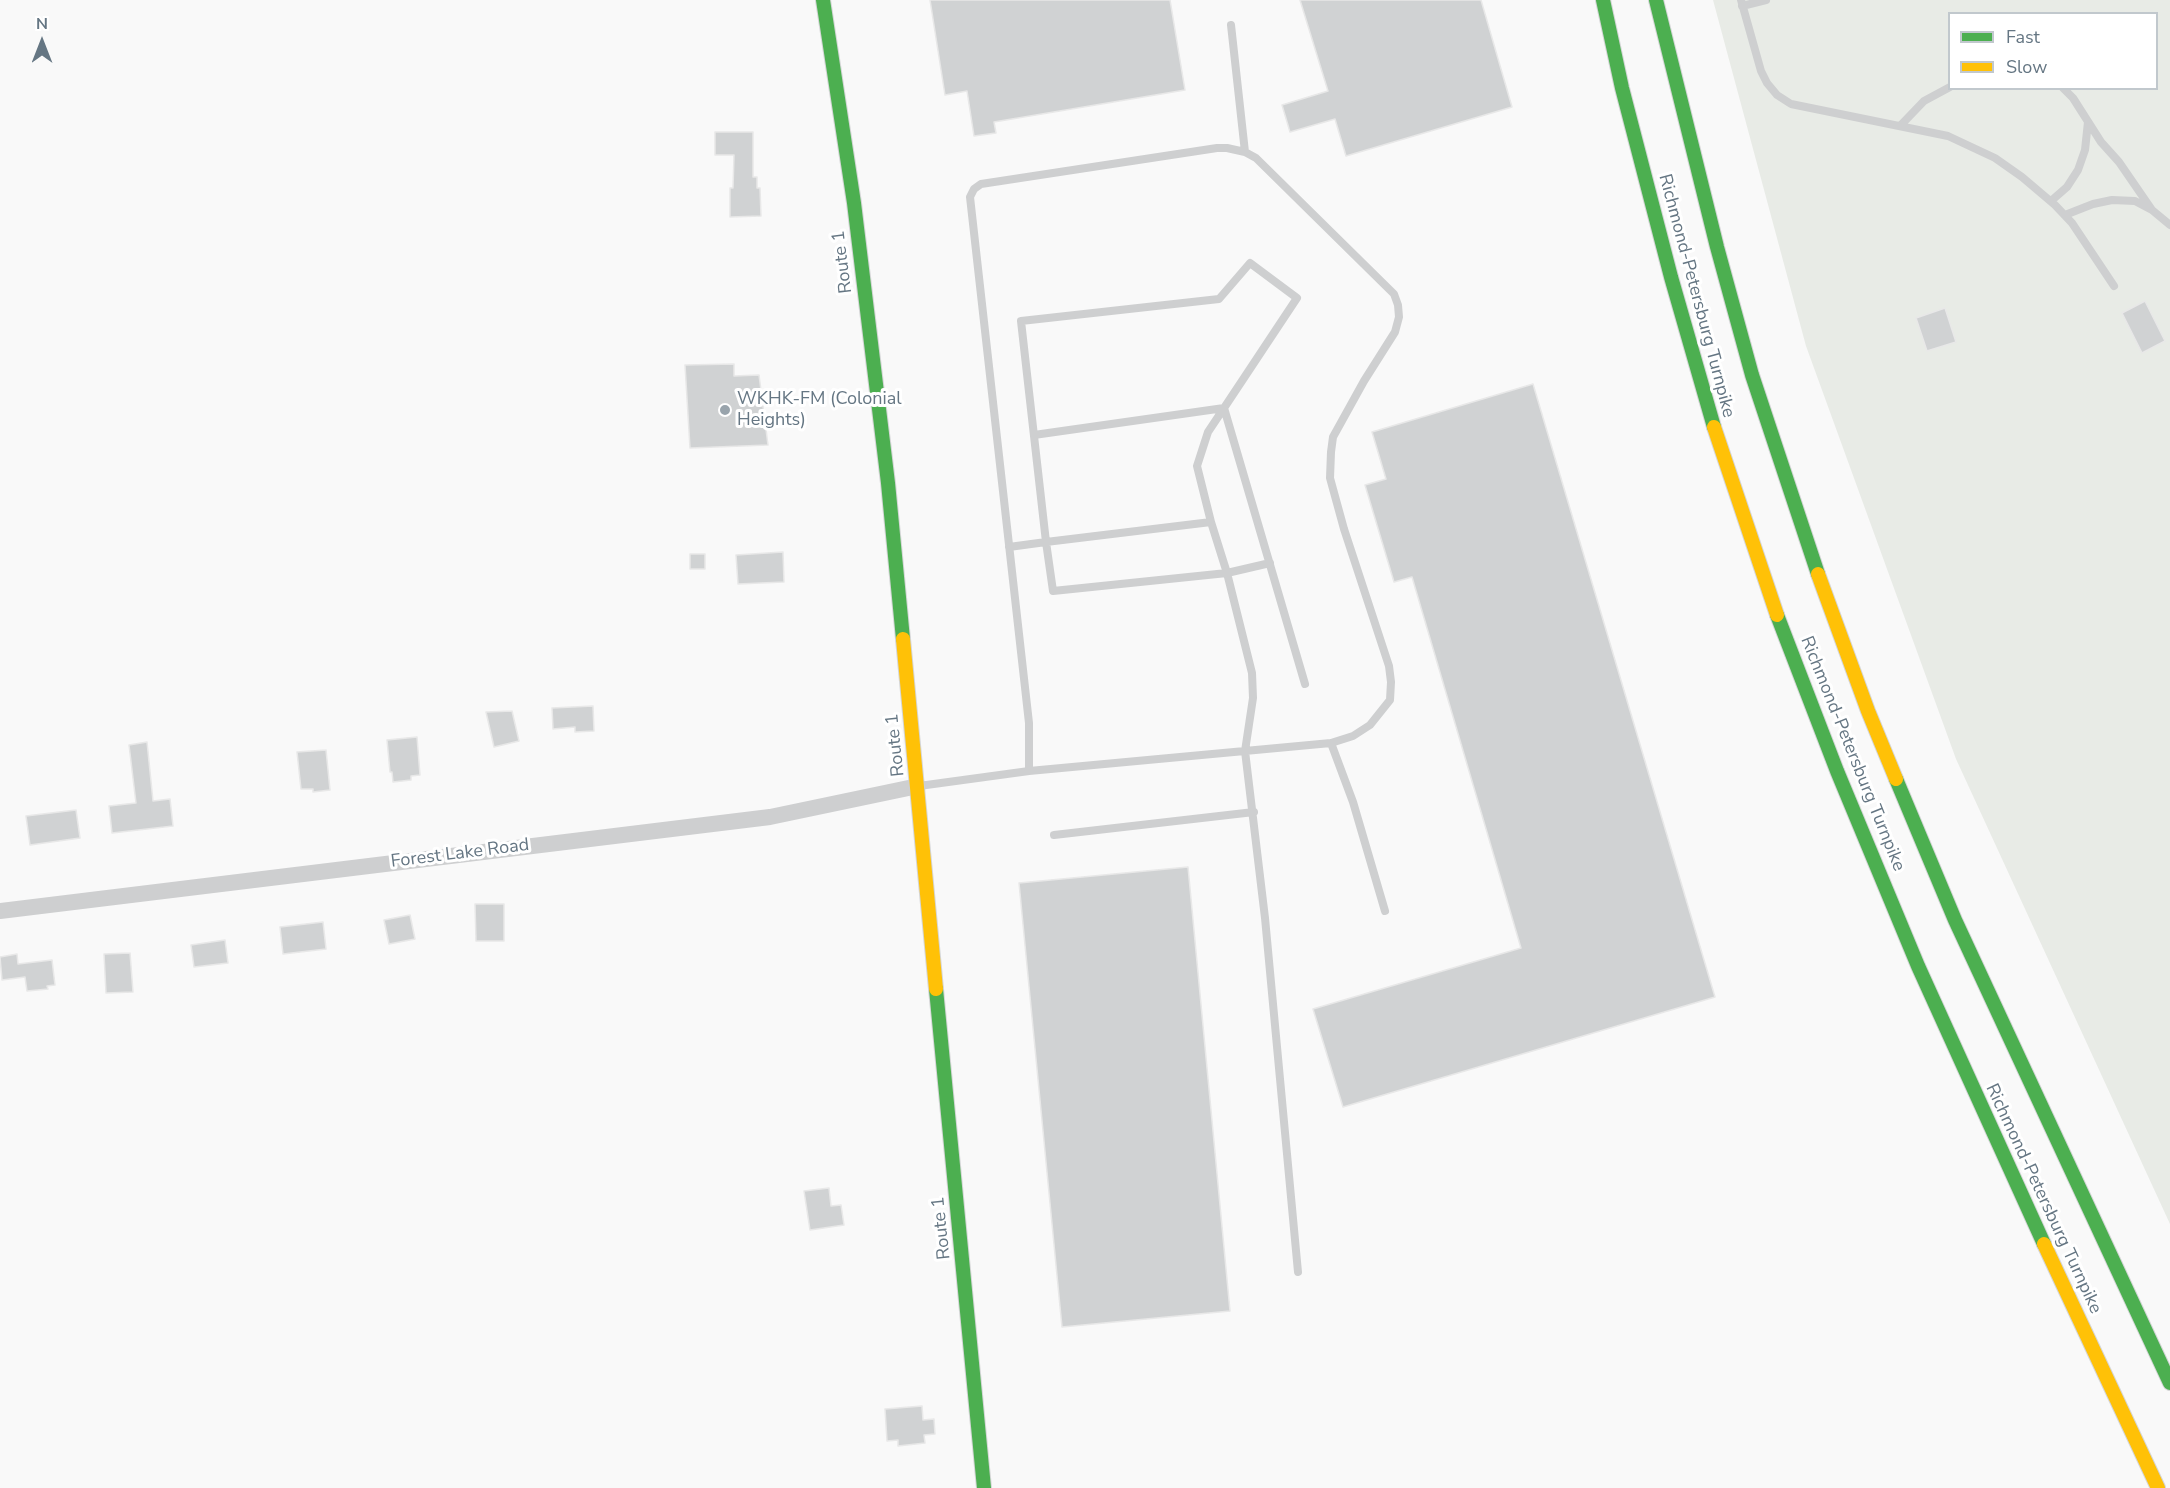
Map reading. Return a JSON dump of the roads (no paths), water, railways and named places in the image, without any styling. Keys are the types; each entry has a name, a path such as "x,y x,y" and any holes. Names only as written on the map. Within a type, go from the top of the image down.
{"main road":[{"name":"Route 1","path":"823,0 854,203 885,460 984,1488"},
{"name":"Richmond-Petersburg Turnpike","path":"1603,0 1622,88 1671,277 1716,435 1774,607 1837,771 1918,966 1998,1146 2158,1488"},
{"name":"Richmond-Petersburg Turnpike","path":"1656,0 1714,236 1752,375 1811,556 1868,711 1954,920 2170,1383"}],"street":[{"name":"Forest Lake Road","path":"0,911 770,817 918,786"}],"lane":[{"path":"1766,0 1742,3 1761,71 1777,95 1791,104 1948,136 1995,158 2022,177 2065,215 2114,286"},
{"path":"1231,26 1245,152"},
{"path":"1900,126 1924,101 1948,88"},
{"path":"2065,90 2152,210"},
{"path":"2051,201 2067,187 2078,170 2085,150 2088,122"},
{"path":"918,786 1029,771 1331,743 1353,736 1370,725 1384,711 1390,700 1389,666 1344,529 1330,478 1333,436 1395,332 1399,317 1398,305 1394,294 1256,158 1245,152 1217,148 981,184 974,189 970,197 1029,723 1029,771"},
{"path":"2065,215 2093,204 2112,200 2135,201 2152,210 2170,225"},
{"path":"1270,563 1227,573 1053,591 1021,321 1220,299 1250,263 1296,298 1208,432 1197,466 1227,573 1252,673 1253,698 1245,750 1254,813 1298,1272"},
{"path":"1034,435 1224,408"},
{"path":"1224,408 1305,684"},
{"path":"1009,547 1211,522"},
{"path":"1331,743 1353,802 1385,911"},
{"path":"1054,835 1254,813"}],"place":[{"name":"WKHK-FM (Colonial Heights)","path":"725,410"}]}
